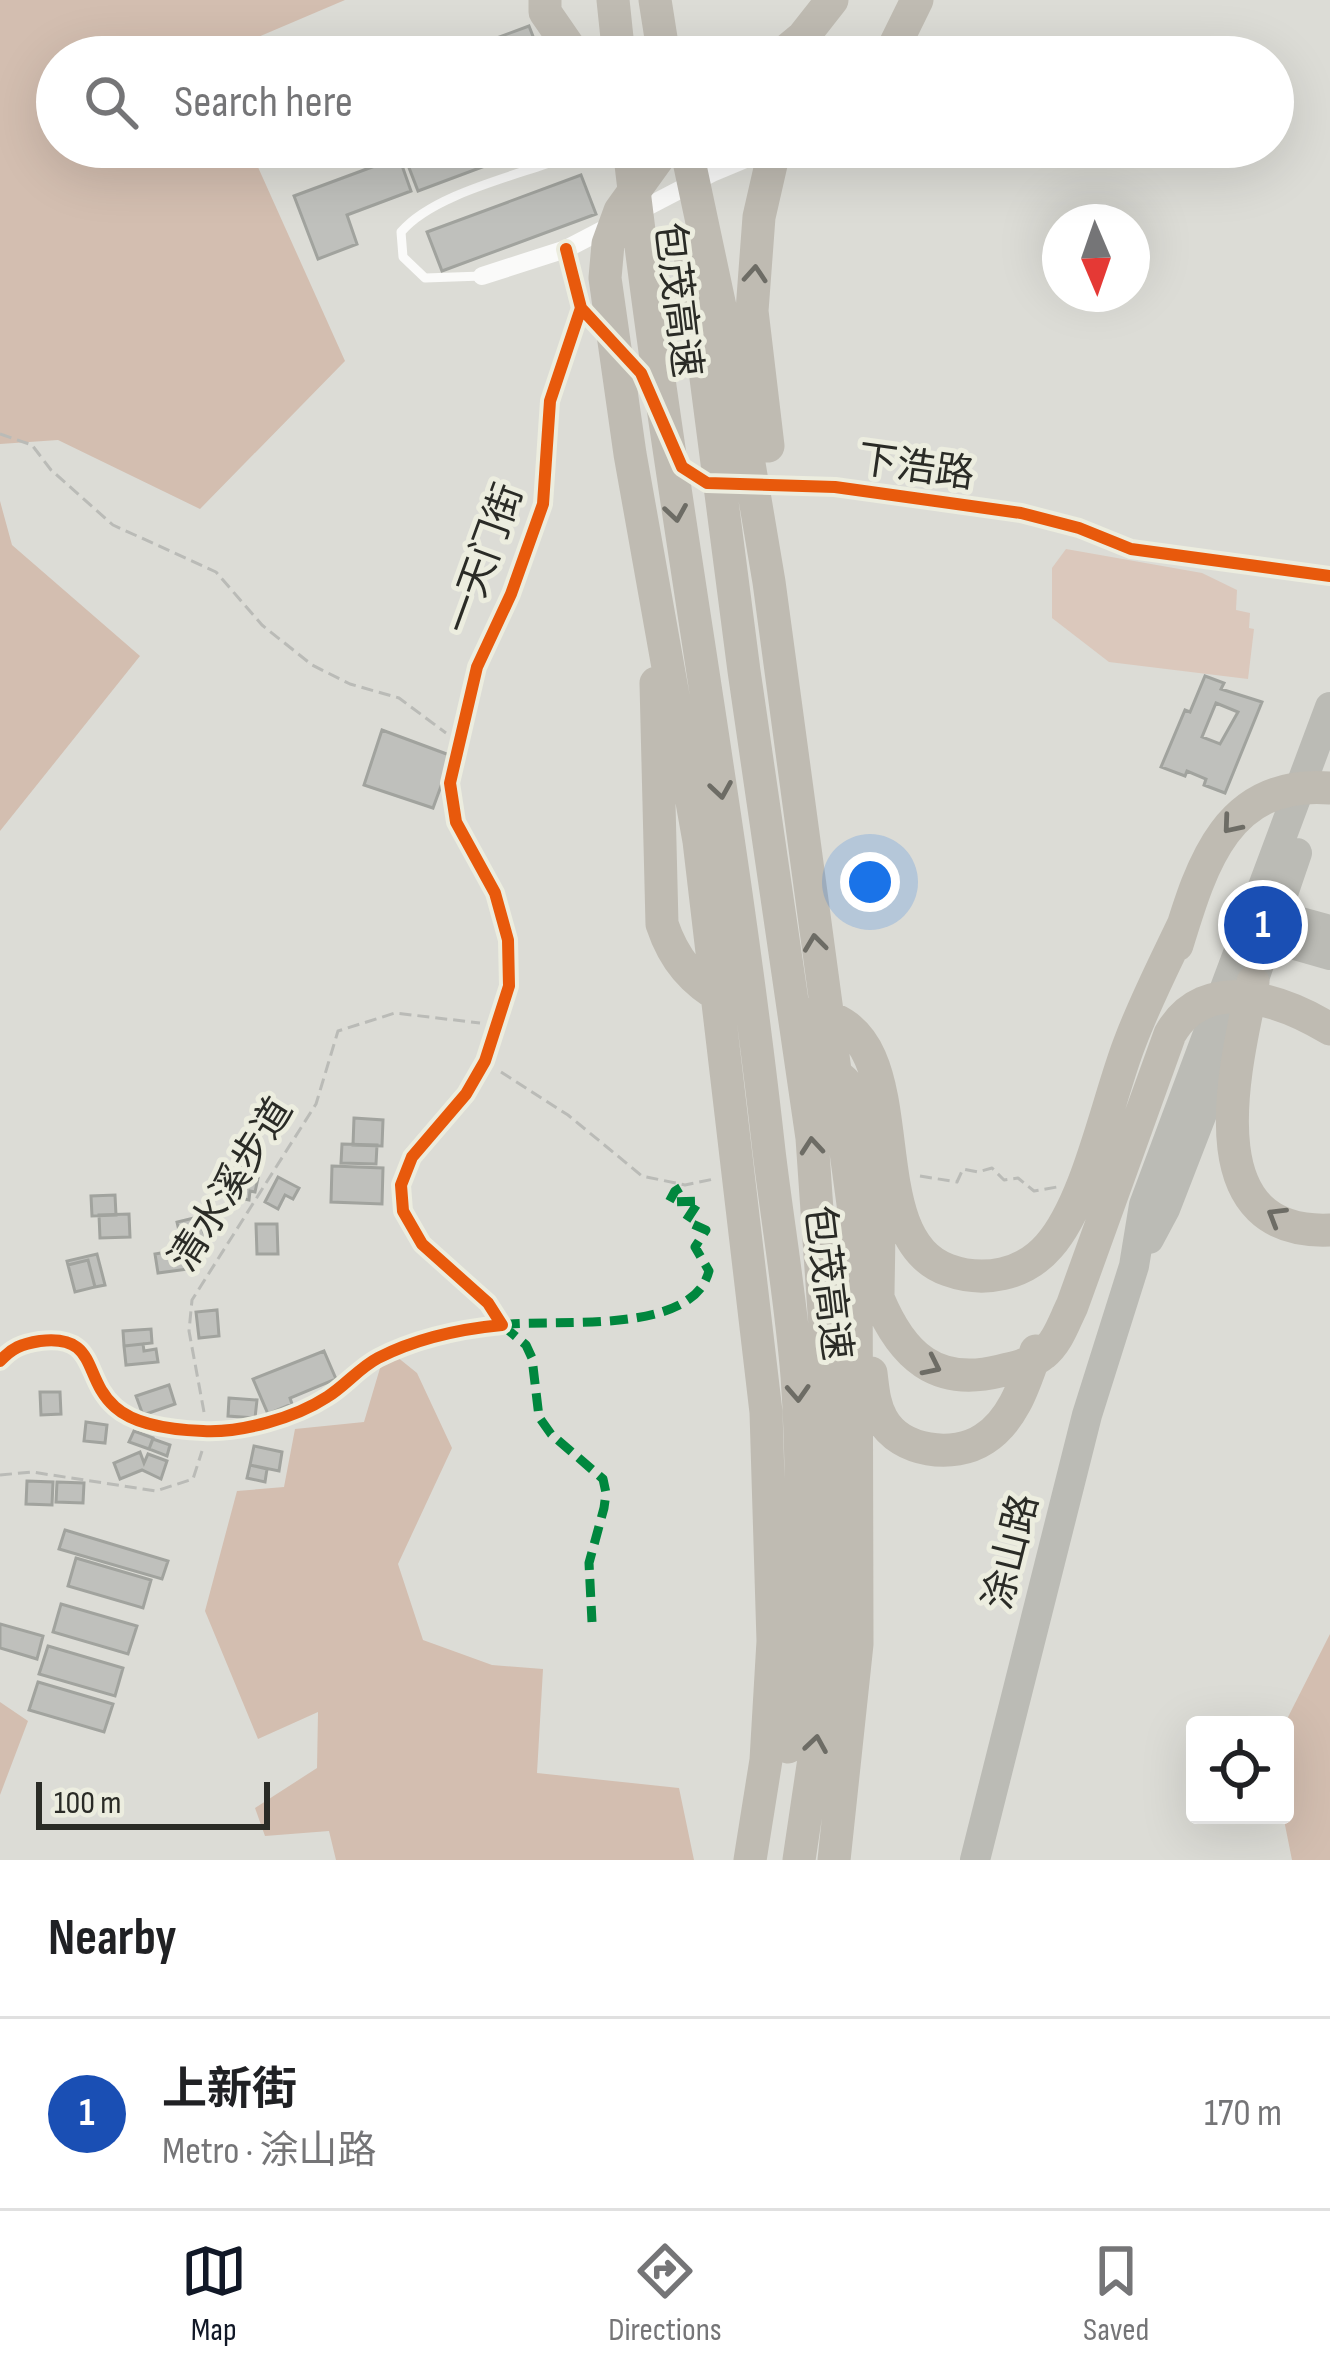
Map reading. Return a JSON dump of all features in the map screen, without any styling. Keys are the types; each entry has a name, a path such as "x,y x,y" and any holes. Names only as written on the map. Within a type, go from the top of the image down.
{"highway":[{"path":"545,0 545,12 561,36"},
{"path":"802,36 832,0"},
{"path":"831,36 852,0"},
{"path":"900,36 917,0"},
{"name":"包茂高速","path":"631,168 652,347 678,685 750,978 796,1370 802,1462 797,1659 786,1771 758,1851"},
{"path":"651,168 620,211 608,244 608,317 630,454 634,525 678,685 708,921 737,1224 766,1412 773,1641 758,1851"},
{"name":"包茂高速","path":"679,168 744,671 812,1138 834,1522 819,1725 799,1860"},
{"path":"690,168 793,694"},
{"path":"770,168 759,217 752,311 808,884 856,1226 857,1644 834,1860"},
{"path":"678,685 659,902 670,946 689,975 706,990 850,1086 865,1114 871,1144 878,1298 887,1320 915,1358 947,1375 978,1377 1028,1364 1057,1338 1180,1016 1194,1006 1225,997 1252,998 1277,1002 1330,1030"},
{"path":"737,1224 708,1093 710,1055 718,1042 766,1015 824,1015 859,1041 880,1083 895,1191 906,1231 921,1252 944,1269 973,1276 1018,1270 1050,1245 1075,1201 1130,1039 1216,842 1240,812 1291,789 1330,788"},
{"path":"858,1290 875,1401 884,1423 910,1444 949,1449 985,1439 1002,1423 1020,1394 1147,1045 1183,925"},
{"path":"1253,982 1230,1106 1240,1173 1256,1203 1281,1223 1307,1231 1330,1230"}],"main road":[{"name":"涂山路","path":"1134,1265 1165,1209 1253,982 1262,923 1330,707"},
{"name":"涂山路","path":"975,1860 1087,1415 1134,1265 1144,1204 1330,748"},
{"path":"1262,923 1330,931"},
{"path":"1262,923 1330,955"}],"street":[{"path":"482,276 566,249 724,168"},
{"path":"566,249 581,308"},
{"name":"下浩路","path":"581,308 641,373 682,467 707,483 835,488 1022,513 1079,528 1131,549 1330,576"},
{"name":"一天门街","path":"208,1432 270,1420 325,1399 373,1361 423,1340 502,1324 488,1303 422,1244 407,1222 401,1198 412,1157 466,1094 484,1061 509,986 508,940 495,893 456,822 451,783 477,668 511,595 544,504 550,400 581,308"},
{"path":"0,1361 13,1347 70,1342 85,1354 113,1406 142,1421 208,1432"}],"lane":[{"path":"482,276 425,278 403,257 401,232 412,219 448,200 536,168"}],"path":[{"path":"0,434 32,445 51,470 113,525 216,572 262,625 312,665 350,685 399,698 458,741"},
{"path":"484,1061 568,1115 642,1176 685,1185"},
{"path":"963,1169 992,1168 1004,1180 1018,1178 1034,1191 1051,1185"},
{"path":"0,1475 32,1472 156,1491 193,1479 208,1432"}],"shaded area":[{"path":"0,0 345,0 260,36 36,36 36,168 258,168 345,361 200,509 58,440 0,444"},
{"path":"0,501 12,545 140,656 0,831"},
{"path":"1066,549 1202,573 1237,590 1236,610 1250,613 1249,628 1254,629 1248,679 1109,662 1052,618 1052,568"},
{"path":"386,1348 417,1373 452,1448 398,1564 423,1640 492,1665 543,1669 537,1773 679,1788 694,1860 336,1860 329,1831 265,1836 255,1808 317,1768 318,1712 258,1739 205,1611 237,1491 284,1487 295,1429 364,1422"},
{"path":"1330,1634 1330,1860 1292,1860 1285,1824 1294,1824 1294,1716 1289,1716"},
{"path":"0,1702 28,1721 0,1795"}],"building":[{"path":"529,26 533,36 502,36"},
{"path":"369,168 403,168 411,191 347,215 357,244 318,259 294,196"},
{"path":"409,168 480,168 418,191"},
{"path":"581,175 596,214 442,271 427,232"},
{"path":"1205,676 1224,683 1221,689 1262,702 1225,793 1187,771 1185,776 1161,767 1185,710 1190,712","holes":["1216,703 1238,712 1220,744 1202,737"]},
{"path":"382,730 452,756 433,808 364,785"},
{"path":"354,1118 383,1120 382,1146 353,1145"},
{"path":"342,1144 377,1145 376,1164 341,1163"},
{"path":"241,1165 260,1169 249,1200 234,1197"},
{"path":"332,1166 383,1168 382,1204 331,1202"},
{"path":"278,1177 299,1188 293,1199 285,1195 278,1209 265,1202"},
{"path":"115,1195 116,1215 92,1216 91,1196"},
{"path":"129,1214 130,1237 100,1238 99,1215"},
{"path":"198,1217 208,1243 183,1248 177,1222"},
{"path":"256,1224 277,1224 278,1254 257,1254"},
{"path":"185,1249 188,1269 158,1273 155,1254"},
{"path":"97,1254 105,1285 95,1287 88,1260 68,1265 67,1261"},
{"path":"88,1260 95,1287 75,1292 68,1265"},
{"path":"217,1310 219,1336 199,1338 196,1312"},
{"path":"151,1329 152,1343 124,1346 123,1331"},
{"path":"143,1344 144,1351 156,1349 158,1362 126,1365 124,1346"},
{"path":"324,1351 336,1379 290,1398 292,1404 268,1414 253,1379"},
{"path":"169,1385 175,1404 143,1415 136,1396"},
{"path":"40,1392 60,1392 61,1414 41,1415"},
{"path":"229,1398 257,1400 255,1418 228,1416"},
{"path":"86,1422 107,1425 105,1443 84,1441"},
{"path":"134,1431 153,1438 149,1449 129,1442"},
{"path":"153,1439 170,1445 167,1456 149,1449"},
{"path":"254,1446 282,1452 279,1471 250,1465"},
{"path":"140,1452 144,1463 148,1454 167,1461 161,1479 142,1470 120,1479 114,1463"},
{"path":"250,1465 267,1469 265,1482 247,1478"},
{"path":"27,1481 53,1482 52,1505 26,1504"},
{"path":"57,1482 84,1483 83,1503 56,1502"},
{"path":"65,1530 168,1561 162,1579 59,1549"},
{"path":"76,1558 151,1580 143,1608 68,1586"},
{"path":"61,1604 137,1626 128,1654 53,1632"},
{"path":"0,1624 43,1636 37,1659 0,1648"},
{"path":"48,1646 123,1668 115,1696 39,1674"},
{"path":"38,1682 113,1704 104,1732 29,1710"}],"marked path":[{"path":"502,1325 650,1315 677,1306 697,1292 709,1271 695,1247 706,1230 686,1221 699,1201 669,1202 685,1185"},
{"path":"502,1325 526,1345 532,1358 539,1417 551,1434 603,1479 604,1508 589,1563 592,1622"}],"cycle path":[{"path":"566,249 581,308 641,373 682,467 707,483 835,487 1021,513 1079,528 1131,549 1330,576"},
{"path":"0,1361 33,1342 72,1344 87,1360 105,1396 134,1419 180,1430 218,1431 284,1418 314,1405 371,1362 408,1345 502,1325 488,1303 422,1244 403,1211 401,1185 412,1157 466,1094 485,1061 509,986 508,940 495,893 456,822 450,783 477,667 511,594 543,504 550,401 581,308"}],"place":[{"name":"上新街","path":"1263,925"}]}
